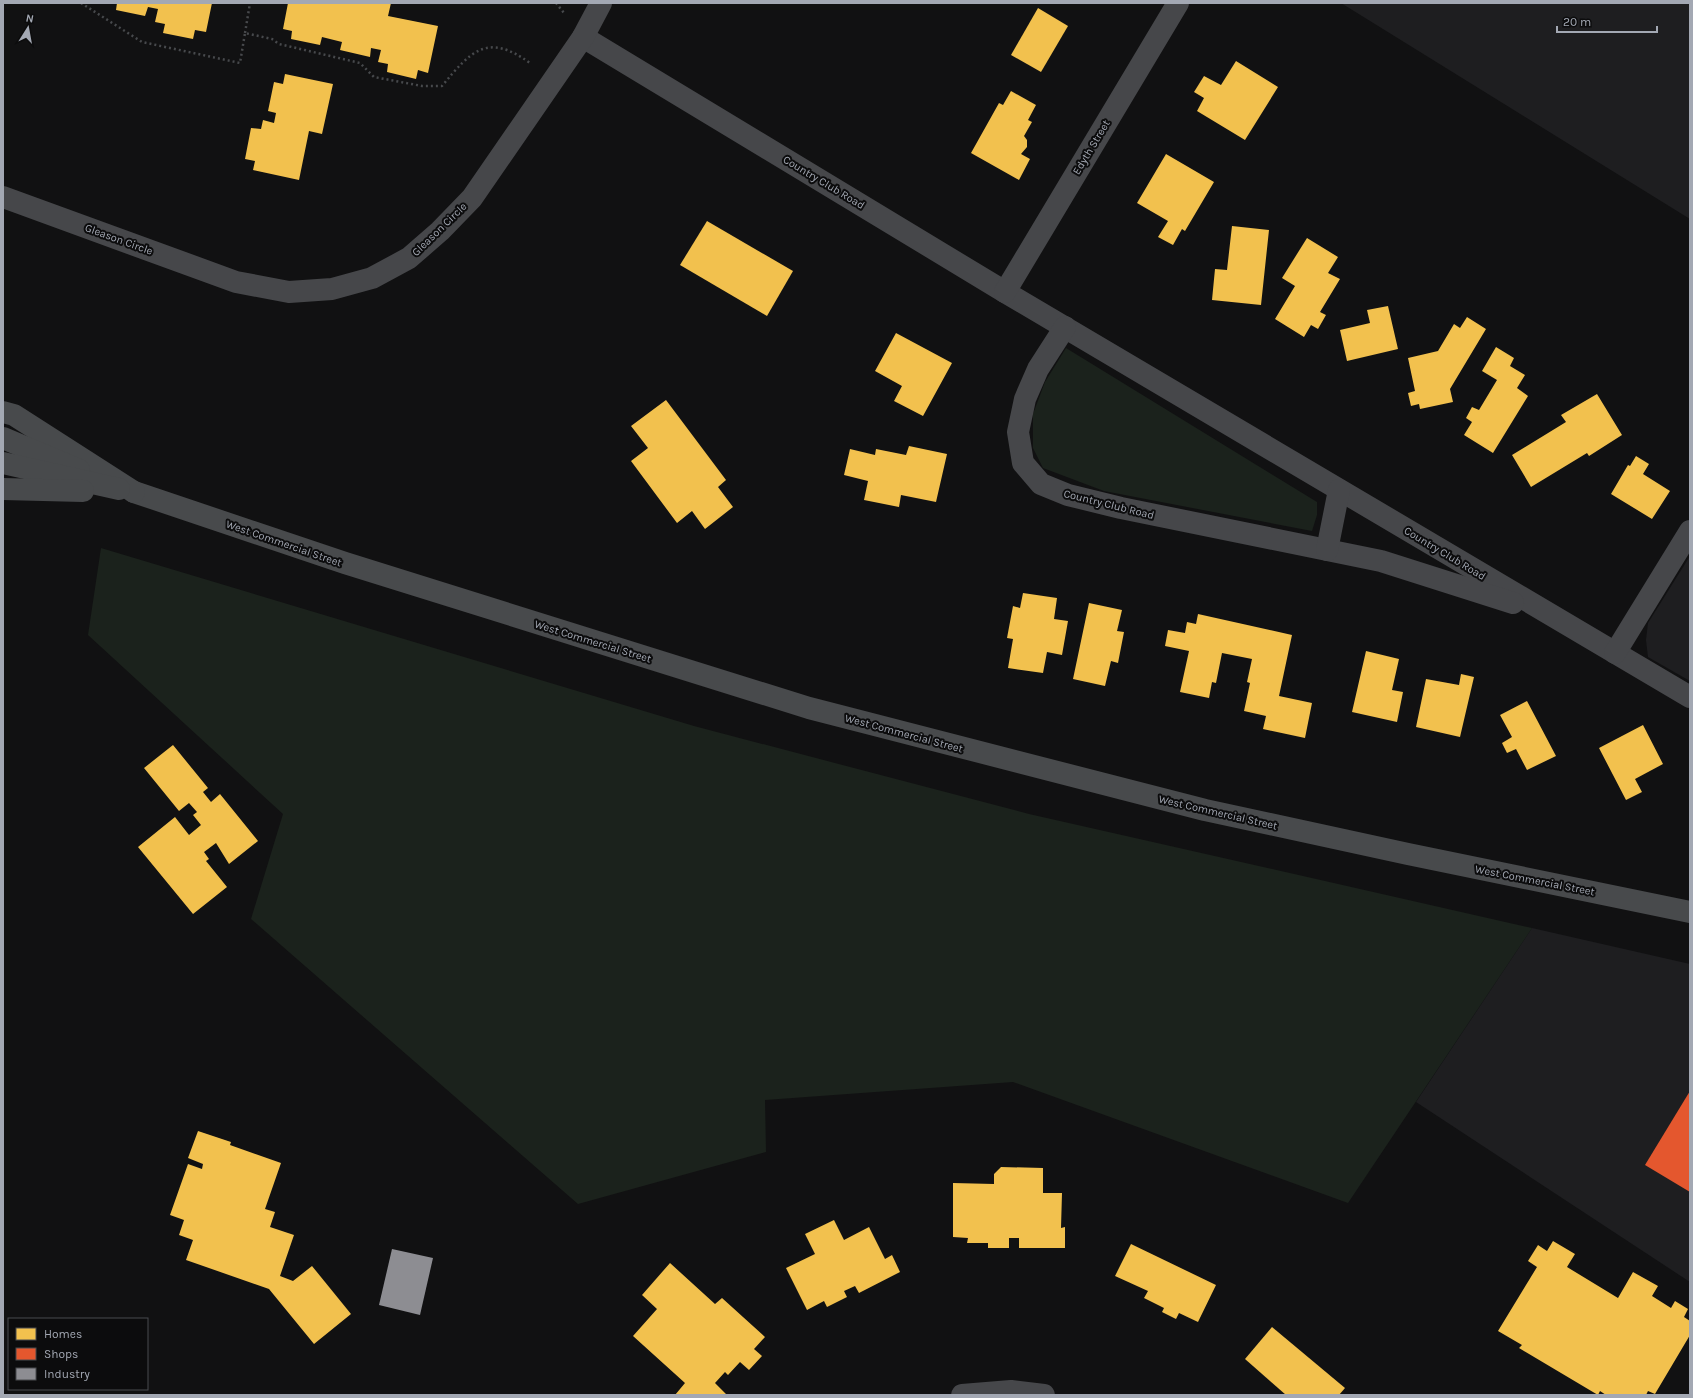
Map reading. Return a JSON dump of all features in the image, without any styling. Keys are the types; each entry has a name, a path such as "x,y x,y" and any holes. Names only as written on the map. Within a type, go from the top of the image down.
{"main road":[{"path":"3,412 14,416 134,492"},
{"path":"3,438 134,492"},
{"path":"3,463 134,492"},
{"path":"3,489 134,492"},
{"name":"West Commercial Street","path":"134,492 352,566 809,708 1205,810 1408,854 1690,912"}],"street":[{"name":"Gleason Circle","path":"3,197 236,282 289,292 332,289 372,278 409,258 440,231 472,198 583,37 601,3"},
{"name":"Edyth Street","path":"1005,292 1178,3"},
{"name":"Country Club Road","path":"583,37 1005,292 1690,697"},
{"name":"Country Club Road","path":"1065,327 1038,369 1025,399 1018,432 1023,463 1041,484 1068,495 1121,508 1381,560 1552,616"},
{"path":"1327,550 1339,490"},
{"path":"1615,653 1690,531"},
{"path":"962,1395 1011,1391 1044,1395"}],"path":[{"path":"81,3 142,42 240,63 250,3"},
{"path":"245,33 272,39 279,44 360,63 374,77 422,86 442,86 462,62 473,52 488,47 508,50 536,68"}],"shaded area":[{"path":"1341,3 1690,3 1690,219"},
{"path":"1066,348 1317,502 1317,515 1312,531 1104,491 1043,468 1033,448 1033,414 1045,382"},
{"path":"101,548 694,726 1029,814 1532,928 1348,1203 1013,1082 765,1100 766,1152 578,1204 251,919 283,814 88,635"},
{"path":"1690,556 1690,681 1648,657 1646,640 1648,623"},
{"path":"1532,928 1690,964 1690,1282 1416,1102"}],"building: Homes":[{"path":"117,3 212,3 206,32 195,30 193,39 163,33 165,24 155,22 158,9 148,7 145,16 116,10"},
{"path":"288,3 391,3 388,16 438,26 428,73 418,70 416,79 387,72 388,64 378,62 381,50 371,48 370,57 340,50 342,42 322,37 320,45 291,39 292,31 283,29"},
{"path":"1038,8 1068,26 1041,72 1011,55"},
{"path":"1236,61 1278,87 1245,140 1197,111 1204,98 1194,92 1204,76 1221,85"},
{"path":"285,74 333,84 322,134 309,131 299,180 253,170 255,161 245,159 251,128 261,129 263,120 274,123 276,113 268,111 274,82 283,84"},
{"path":"1011,91 1036,105 1028,120 1032,122 1024,136 1027,140 1027,147 1021,154 1030,159 1019,180 971,153 999,103 1003,105"},
{"path":"1166,154 1214,182 1185,231 1182,229 1173,245 1158,237 1168,221 1137,203"},
{"path":"707,221 793,271 767,316 680,265"},
{"path":"1232,226 1269,230 1261,305 1212,300 1215,269 1227,270"},
{"path":"1307,238 1338,257 1328,273 1340,279 1320,312 1326,315 1318,329 1311,325 1304,337 1275,319 1295,286 1282,278"},
{"path":"1388,306 1398,349 1347,361 1340,330 1370,323 1367,310"},
{"path":"1467,317 1486,329 1450,389 1453,402 1420,409 1419,404 1411,406 1408,393 1415,391 1408,358 1438,351 1454,324 1460,328"},
{"path":"896,333 952,363 923,416 894,401 902,386 875,371"},
{"path":"1496,347 1514,358 1510,366 1525,375 1517,388 1528,396 1493,453 1464,435 1472,422 1466,418 1472,407 1479,410 1497,380 1482,371"},
{"path":"1597,394 1622,435 1589,456 1587,453 1531,487 1512,455 1566,422 1561,415"},
{"path":"666,400 726,480 718,487 733,507 705,529 692,511 677,523 631,461 648,448 631,426"},
{"path":"909,446 947,454 936,502 901,495 899,507 864,500 868,481 844,475 850,449 875,455 876,449 906,455"},
{"path":"1636,456 1649,464 1643,474 1670,491 1652,519 1611,494 1628,465 1630,466"},
{"path":"1023,593 1057,598 1054,619 1068,621 1062,655 1047,652 1043,673 1008,668 1013,639 1007,638 1013,606 1020,608"},
{"path":"1089,603 1122,610 1117,631 1124,632 1118,663 1111,661 1105,686 1073,679"},
{"path":"1198,614 1292,635 1279,696 1312,703 1305,738 1263,729 1266,716 1244,711 1250,683 1247,682 1252,659 1222,653 1216,683 1212,682 1209,698 1180,692 1189,651 1165,646 1168,630 1185,633 1187,622 1196,624"},
{"path":"1366,651 1399,659 1392,690 1403,692 1397,722 1352,712"},
{"path":"1461,674 1474,677 1460,737 1416,727 1426,679 1459,685"},
{"path":"1527,701 1556,756 1527,770 1516,749 1507,753 1502,743 1512,737 1500,715"},
{"path":"1643,725 1663,764 1635,779 1642,792 1626,800 1599,748"},
{"path":"173,745 208,788 203,792 211,802 220,794 258,841 229,864 216,843 204,852 209,859 206,861 227,887 193,914 138,847 175,817 189,835 201,825 193,815 197,812 189,803 179,811 144,768"},
{"path":"198,1131 231,1142 230,1145 281,1163 265,1209 275,1212 270,1227 294,1235 280,1276 293,1281 312,1266 351,1314 314,1344 269,1289 186,1260 193,1240 179,1235 184,1220 170,1215 188,1164 202,1169 203,1164 188,1158"},
{"path":"1001,1167 1043,1168 1043,1193 1062,1193 1061,1228 1065,1227 1065,1248 1019,1248 1019,1238 1009,1238 1009,1248 988,1248 988,1243 967,1243 968,1238 953,1237 953,1183 994,1184 994,1174"},
{"path":"834,1220 844,1240 869,1227 885,1259 892,1255 900,1272 859,1293 855,1286 844,1291 847,1297 827,1307 824,1301 807,1310 786,1268 815,1254 805,1234"},
{"path":"1553,1241 1575,1254 1567,1267 1618,1298 1633,1272 1658,1286 1652,1296 1671,1308 1675,1301 1688,1309 1684,1317 1690,1321 1690,1335 1655,1394 1648,1391 1646,1395 1606,1395 1600,1391 1598,1395 1519,1348 1522,1345 1498,1331 1537,1267 1528,1261 1538,1245 1547,1251"},
{"path":"1131,1244 1216,1285 1198,1322 1179,1313 1176,1319 1162,1312 1164,1308 1144,1298 1148,1291 1115,1276"},
{"path":"670,1263 715,1304 722,1298 765,1337 754,1349 762,1356 749,1370 740,1362 728,1375 725,1372 715,1383 727,1395 675,1395 685,1383 633,1336 657,1309 642,1295"},
{"path":"1272,1327 1345,1388 1339,1395 1286,1395 1245,1359"}],"building: Shops":[{"path":"1690,1091 1690,1192 1645,1165"}],"building: Industry":[{"path":"392,1249 433,1258 420,1315 379,1305"}]}
